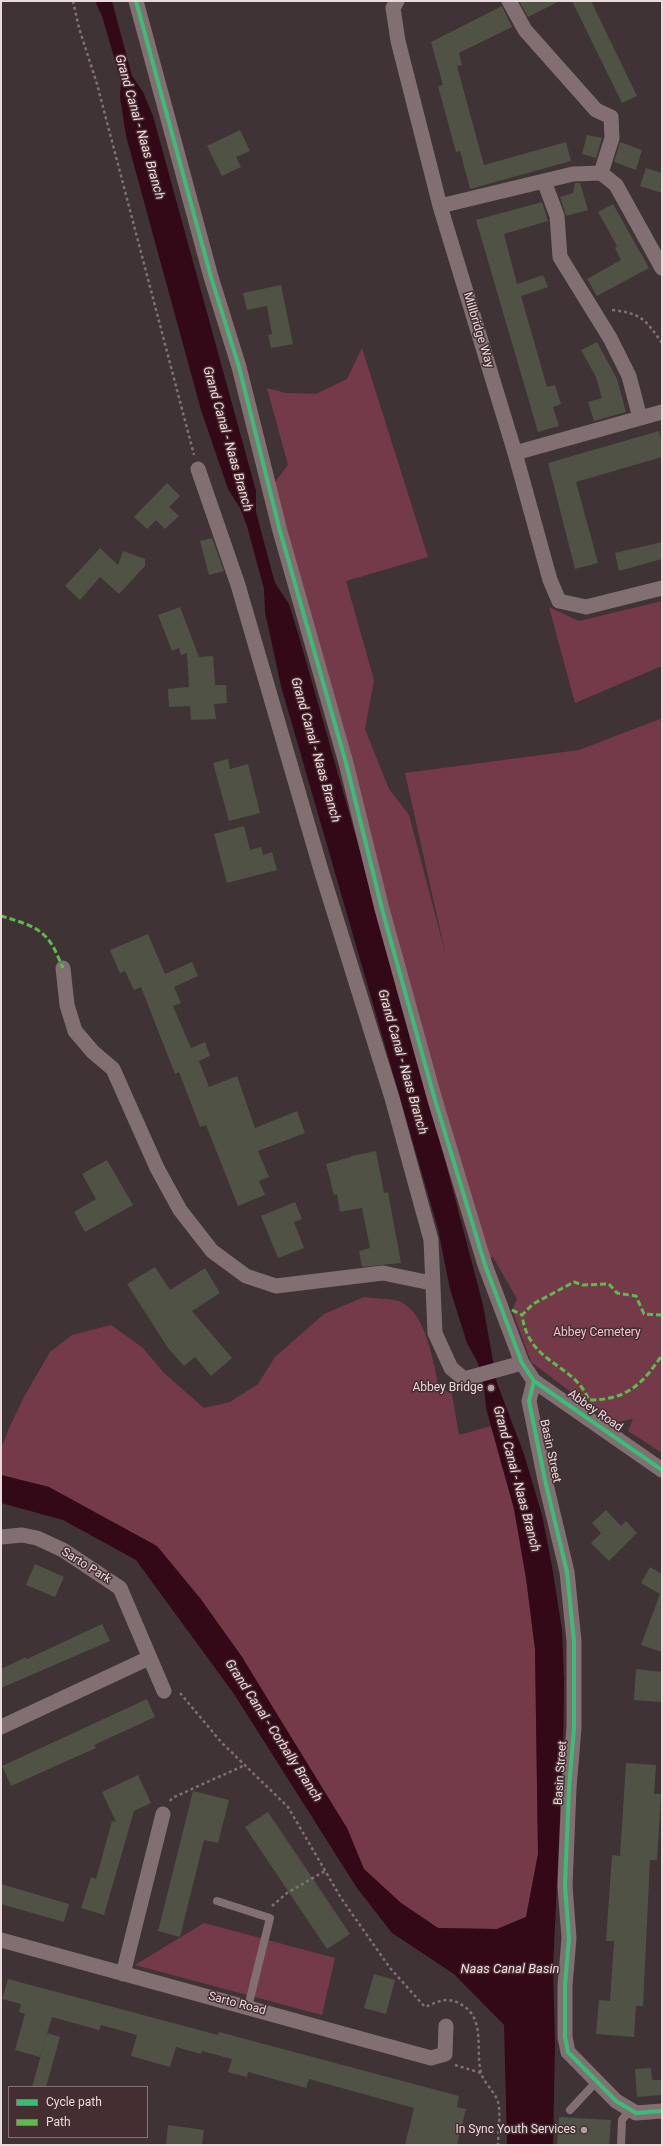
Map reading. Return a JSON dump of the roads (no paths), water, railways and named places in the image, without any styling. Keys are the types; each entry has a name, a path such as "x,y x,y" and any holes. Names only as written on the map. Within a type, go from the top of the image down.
{"street":[{"name":"Abbey Road","path":"136,1 211,277 239,367 280,531 346,763 382,909 431,1085 485,1265 507,1310 515,1365 534,1381 662,1470"},
{"name":"Millbridge Way","path":"397,1 393,8 398,41 440,206 515,453 550,580 559,601 586,607 662,588"},
{"path":"509,1 525,30 596,110 611,117 612,138 601,173"},
{"path":"440,206 574,174 601,173 616,185 662,268"},
{"path":"544,182 557,216 560,257 610,338 629,376 640,418"},
{"path":"515,453 662,412"},
{"path":"198,469 238,585 321,870 392,1098 430,1240 436,1334 451,1368 464,1379 515,1365"},
{"path":"63,968 67,1005 75,1031 93,1052 113,1069 157,1168 180,1210 212,1251 246,1276 276,1286 383,1273 432,1283"},
{"name":"Basin Street","path":"534,1381 529,1401 545,1480 567,1572 574,1641 574,1728 569,1788 565,1886 568,1938 565,1986 565,2037 568,2052 616,2101 629,2111"},
{"name":"Sarto Park","path":"1,1538 22,1535 37,1538 63,1550 120,1588 149,1658 171,1691"},
{"path":"1,1727 149,1658"},
{"path":"124,1974 163,1814"},
{"name":"Sarto Road","path":"1,1940 431,2058 445,2054 446,2026"},
{"path":"629,2111 636,2113 662,2111"}],"lane":[{"path":"216,1901 270,1918 248,2007"},
{"path":"570,2110 597,2081"},
{"path":"621,2145 622,2120 629,2111"}],"water":[{"path":"95,1 112,1 132,76 143,92 153,116 256,491 256,512 275,583 289,604 300,640 412,1034 483,1305 497,1383 524,1454 542,1515 562,1630 564,1681 563,1754 553,1968 555,2044 553,2145 507,2145 504,2025 454,1974 392,1933 357,1888 234,1694 136,1560 63,1520 1,1503 1,1475 49,1487 157,1546 200,1598 242,1657 347,1828 364,1869 401,1903 438,1928 497,1929 526,1917 538,1854 535,1649 526,1578 514,1509 486,1408 484,1386 478,1363 467,1343 450,1289 438,1229 281,686 265,612 264,589 247,526 240,508 228,489 201,410 126,136 120,97 121,81 102,16"}],"place":[{"name":"Abbey Bridge","path":"491,1388"},
{"name":"In Sync Youth Services","path":"584,2130"}],"water label":[{"name":"Grand Canal - Naas Branch","path":"139,127"},
{"name":"Grand Canal - Naas Branch","path":"227,439"},
{"name":"Grand Canal - Naas Branch","path":"315,750"},
{"name":"Grand Canal - Naas Branch","path":"402,1062"},
{"name":"Grand Canal - Naas Branch","path":"516,1479"},
{"name":"Grand Canal - Corbally Branch","path":"273,1731"},
{"name":"Naas Canal Basin","path":"510,1970"}],"park label":[{"name":"Abbey Cemetery","path":"597,1333"}]}
